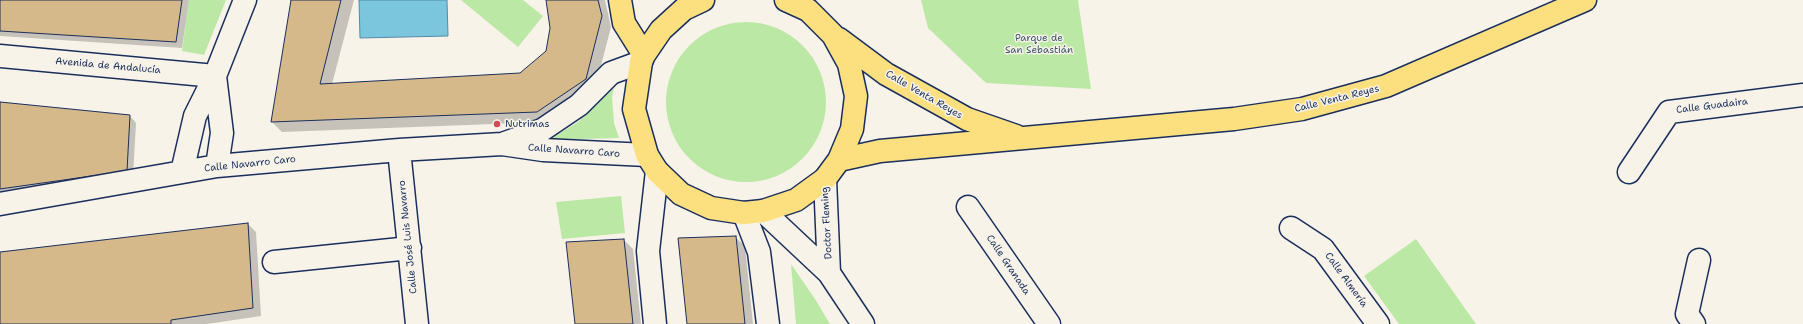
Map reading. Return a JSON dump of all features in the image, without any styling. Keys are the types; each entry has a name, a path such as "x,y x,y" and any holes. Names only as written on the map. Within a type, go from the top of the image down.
{"main road":[{"path":"620,0 624,23 642,59"},
{"path":"703,0 684,9 661,30 642,59 634,110 652,163 681,194 711,208 754,212 796,200 825,179 839,160 852,130 856,96 849,64 833,35 808,10 786,0"},
{"name":"Calle Venta Reyes","path":"839,160 880,151 1234,119 1302,109 1386,86 1586,0"},
{"name":"Calle Venta Reyes","path":"833,35 886,74 967,120 1023,138"}],"street":[{"path":"182,172 195,116 215,76 245,0"},
{"name":"Avenida de Andalucía","path":"0,56 215,76"},
{"name":"Calle Navarro Caro","path":"502,144 542,130 579,105 611,72 642,59"},
{"path":"215,76 222,132 217,166"},
{"name":"Calle Guadaira","path":"1629,172 1668,112 1803,95"},
{"name":"Calle Navarro Caro","path":"0,204 217,166 399,150 502,144 652,163"},
{"name":"Calle José Luis Navarro","path":"399,150 417,324"},
{"path":"652,163 648,251 655,324"},
{"name":"Doctor Fleming","path":"825,179 829,273"},
{"name":"Calle Granada","path":"968,207 1049,324"},
{"path":"754,212 768,324"},
{"name":"Doctor Fleming","path":"754,212 829,273"},
{"name":"Calle Almería","path":"1291,228 1323,249 1378,324"},
{"path":"274,262 410,248"},
{"path":"1694,324 1687,314 1699,260"},
{"path":"829,273 863,324"}],"green space":[{"path":"189,0 226,0 204,55 182,51"},
{"path":"461,0 523,0 543,16 518,47"},
{"name":"Parque de San Sebastián","path":"921,0 1078,0 1091,89 986,83 928,28"},
{"path":"746,22 777,28 797,40 808,51 820,71 826,102 820,133 808,153 797,164 777,176 746,182 715,176 695,164 684,153 672,133 666,102 672,71 684,51 695,40 715,28"},
{"path":"614,88 612,97 614,123 619,138 549,140 578,122"},
{"path":"621,196 625,233 562,239 556,202"},
{"path":"1416,239 1476,324 1399,324 1364,276"},
{"path":"791,264 815,299 830,324 796,324"}],"water":[{"path":"359,0 447,0 448,36 360,38"}],"building":[{"path":"0,0 182,0 176,42 0,31"},
{"path":"291,0 341,0 320,84 520,73 546,51 550,28 546,0 598,0 602,16 586,79 537,112 271,122"},
{"path":"0,102 130,115 127,171 0,189"},
{"path":"248,223 253,308 171,320 171,324 0,324 0,252"},
{"path":"736,236 745,324 687,324 678,238"},
{"path":"624,239 633,324 575,324 566,242"}],"place":[{"name":"Nutrimas","path":"497,124"}]}
